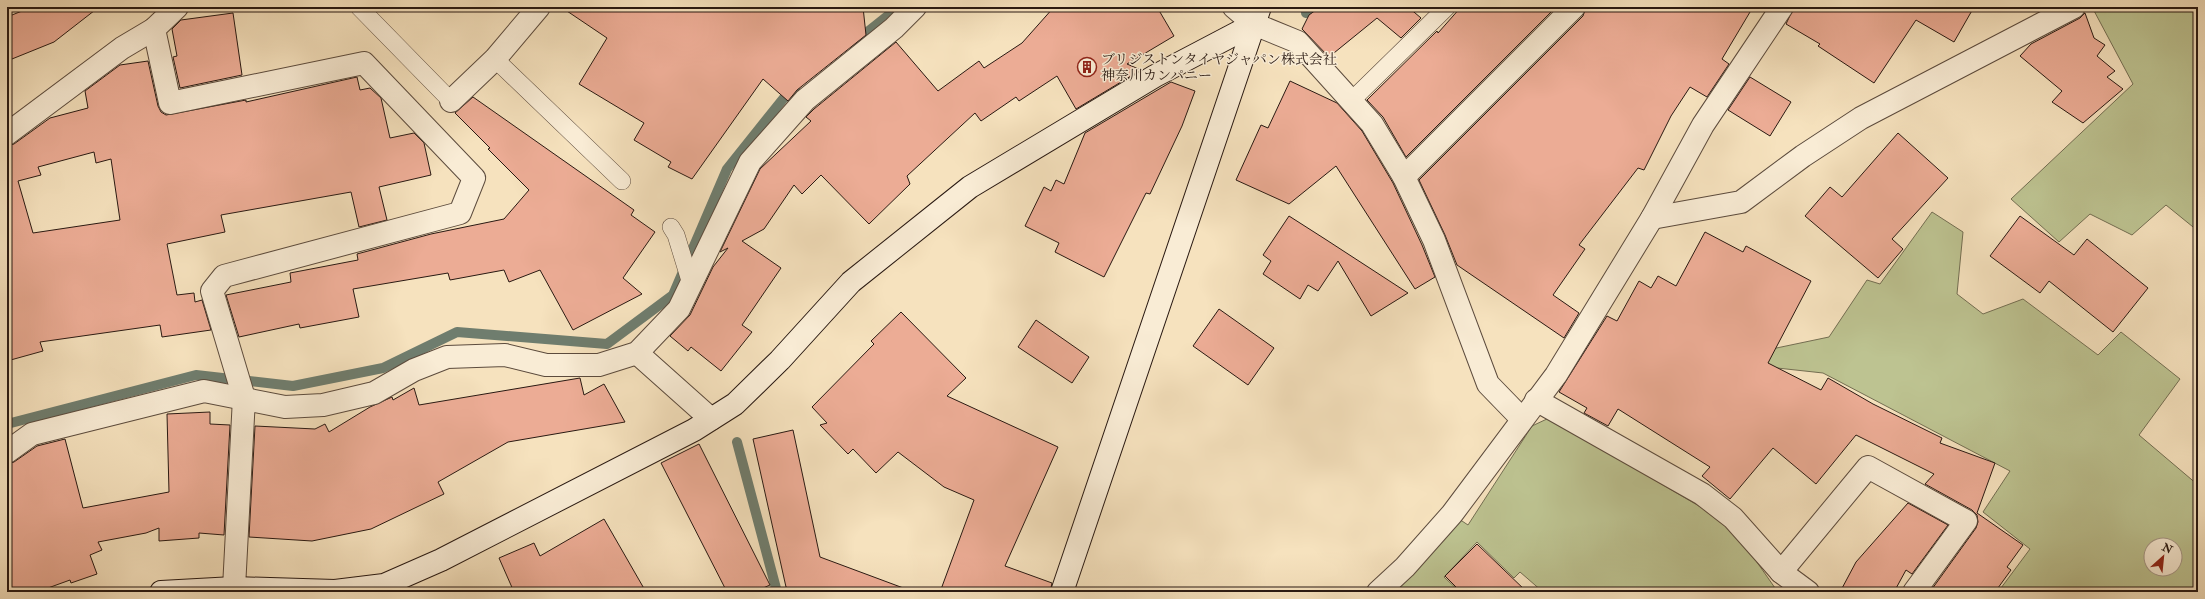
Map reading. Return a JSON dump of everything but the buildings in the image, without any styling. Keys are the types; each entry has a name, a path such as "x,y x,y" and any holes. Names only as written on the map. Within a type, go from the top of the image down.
{"street":[{"path":"7,134 122,48 154,29 177,7"},
{"path":"451,101 495,60 539,7"},
{"path":"7,452 32,434 204,391 285,407 324,405 374,392 414,370 447,357 505,355 546,365 599,365 637,353 679,308 750,162 805,100 894,28 915,7"},
{"path":"1234,7 1257,16 1298,42 1372,124 1404,177 1434,240 1488,384 1522,419"},
{"path":"1404,177 1574,7"},
{"path":"1378,592 1404,567 1452,514 1556,375 1652,218 1703,125 1782,7"},
{"path":"1652,218 1741,202 1802,156 1861,118 2074,7"},
{"path":"161,592 234,588 335,592 384,585 441,560 694,430 741,399 780,360 851,282 970,187 1257,16"},
{"path":"1062,592 1257,16"},
{"path":"154,29 170,103 364,63 474,178 460,213 224,276 212,292 244,398 234,588"},
{"path":"637,353 711,419"},
{"path":"1536,400 1702,494 1733,518 1781,572 1808,592"},
{"path":"1781,572 1868,467 1966,521 1914,592"}],"lane":[{"path":"359,7 451,101"},
{"path":"1351,100 1447,7"},
{"path":"495,60 622,181"},
{"path":"674,231 691,284"}],"green space":[{"path":"2092,7 2198,7 2198,231 2166,205 2132,235 2090,214 2059,242 2011,199 2133,84"},
{"path":"1932,212 1963,232 1957,294 1983,314 2023,299 2098,355 2121,332 2180,379 2139,435 2198,485 2198,592 1998,592 2030,549 1983,512 2010,471 1823,373 1759,366 1767,350 1829,337 1867,280 1880,284"},
{"path":"1549,418 1716,516 1736,532 1775,588 1781,592 1543,592 1520,572 1514,578 1477,542 1444,577 1460,592 1392,592 1456,517 1468,525 1532,426"}],"waterway":[{"path":"855,42 899,7"},
{"path":"1306,13 1314,7"},
{"path":"7,424 196,375 293,386 383,368 457,332 607,344 673,295 727,169 783,99 795,89"},
{"path":"737,442 777,592"}],"place":[{"name":"ブリジストンタイヤジャパン株式会社 神奈川カンパニー","path":"1087,67"}]}
